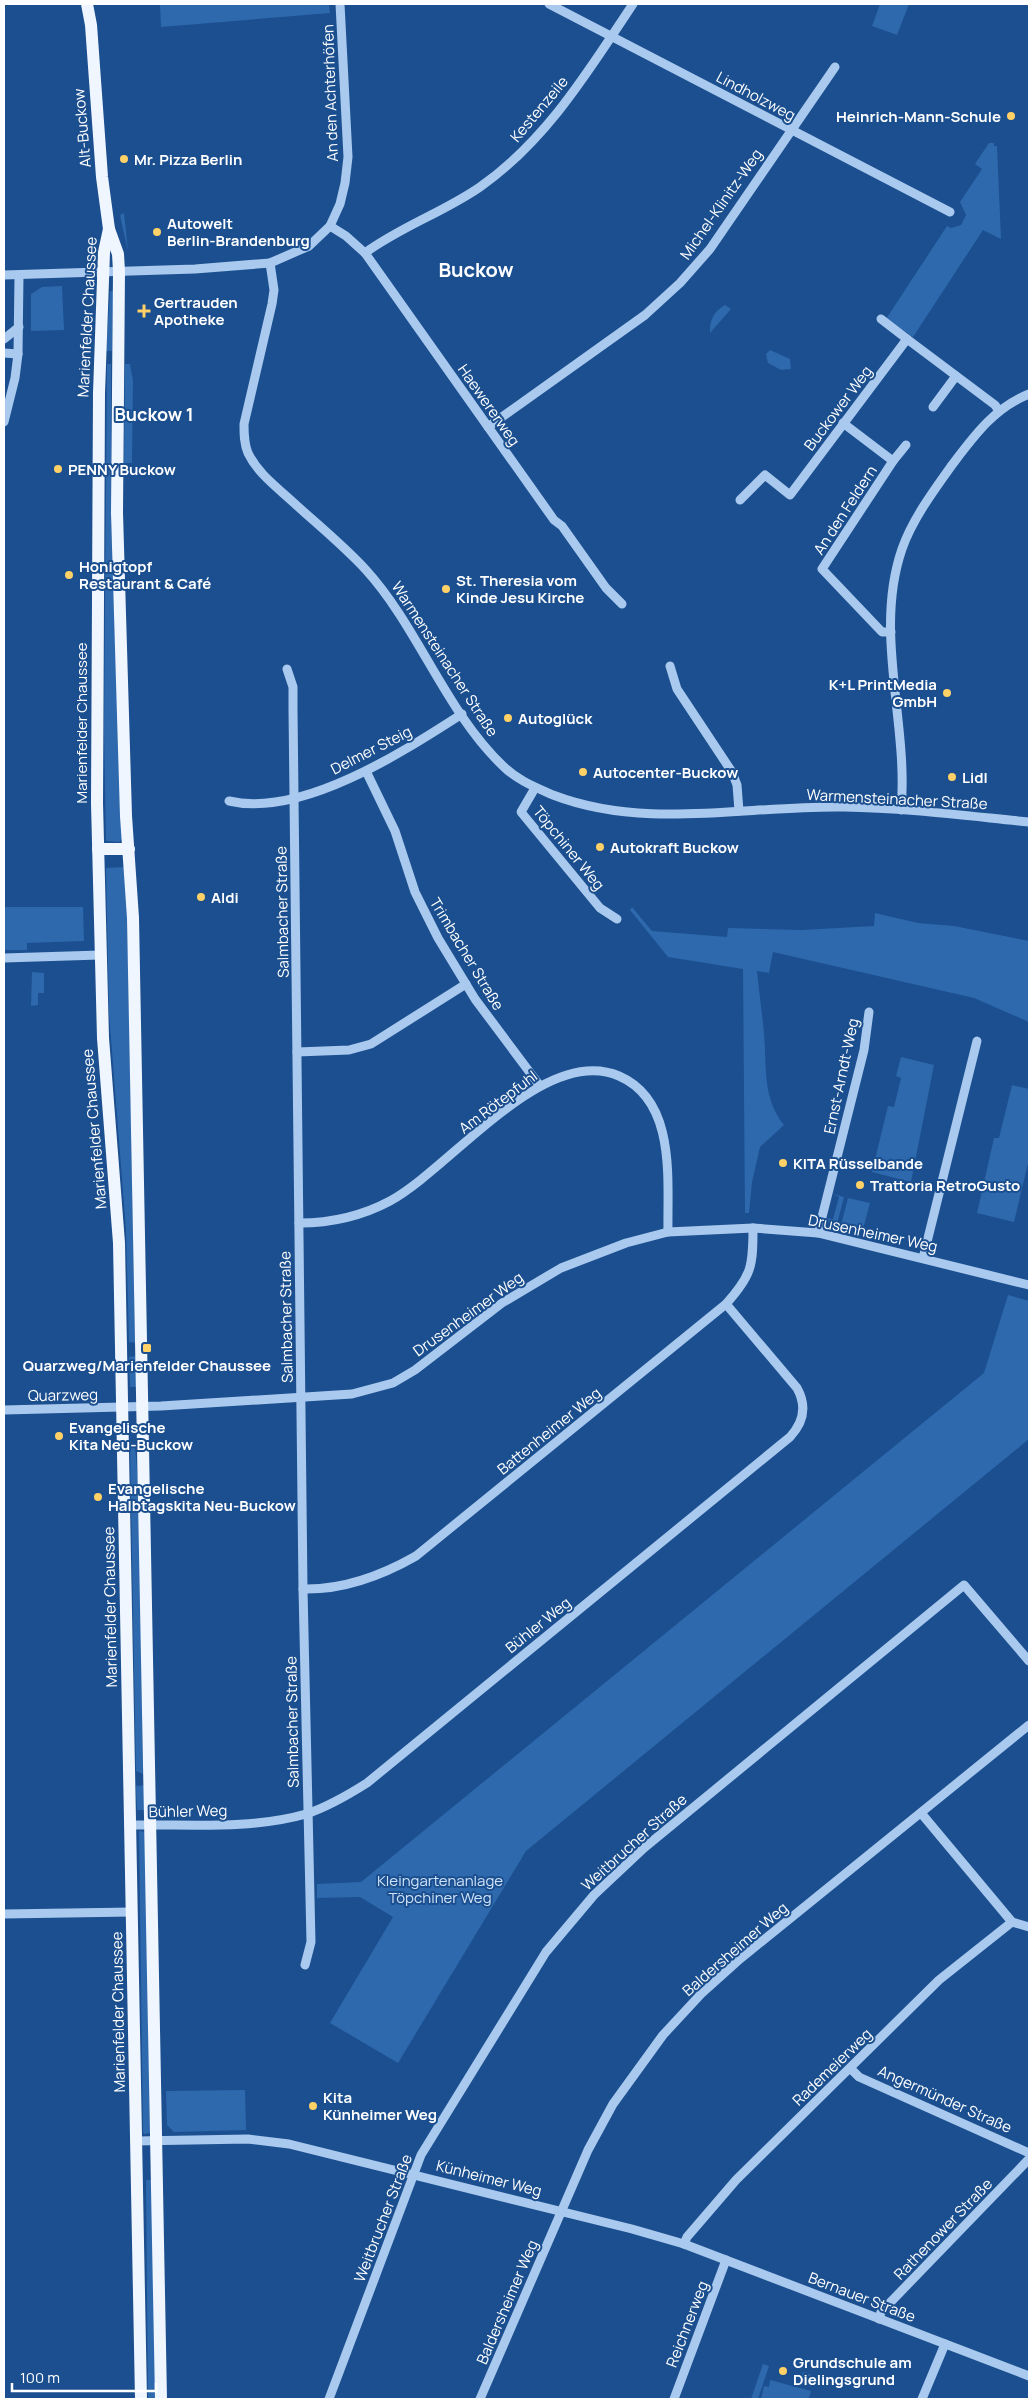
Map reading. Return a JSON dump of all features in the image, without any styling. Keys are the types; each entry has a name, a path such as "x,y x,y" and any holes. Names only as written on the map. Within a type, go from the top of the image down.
{"main road":[{"name":"Alt-Buckow","path":"87,4 91,25 99,139 109,229"},
{"name":"Alt-Buckow","path":"91,25 94,4"},
{"name":"Marienfelder Chaussee","path":"109,229 118,254 119,271 118,513 133,918 161,2399"},
{"name":"Marienfelder Chaussee","path":"109,229 104,252 99,412 98,849 105,1068 119,1243 141,2399"},
{"path":"98,849 129,848"}],"street":[{"name":"An den Achterhöfen","path":"4,275 195,269 270,263 306,248 330,226 343,192 348,157 340,4"},
{"name":"Lindholzweg","path":"549,4 950,212"},
{"name":"Kestenzeile","path":"365,253 457,201 505,169 538,137 612,36 633,4"},
{"name":"Michel-Klinitz-Weg","path":"488,427 645,314 679,284 710,249 835,67"},
{"name":"Haewererweg","path":"330,226 346,236 365,253 554,520 562,526 606,588 622,604"},
{"name":"Warmensteinacher Straße","path":"270,263 274,290 272,304 244,424 245,441 249,454 268,480 349,553 379,584 462,714 504,767 535,788 568,800 616,811 678,815 800,807 901,810 1029,822"},
{"path":"4,422 15,378 18,354 19,275"},
{"path":"881,319 995,405 999,411"},
{"path":"4,339 19,328"},
{"name":"Buckower Weg","path":"740,500 765,475 792,498 843,423 907,339"},
{"path":"4,353 18,354"},
{"path":"933,407 956,376"},
{"path":"901,810 897,711 891,632 895,576 906,541 942,478 969,442 999,411 1029,394"},
{"name":"An den Feldern","path":"843,423 893,461"},
{"name":"An den Feldern","path":"891,632 882,632 822,569 893,461 906,445"},
{"path":"670,666 678,689 732,772 737,785 739,811"},
{"name":"Salmbacher Straße","path":"287,669 293,687 303,1589 311,1942 304,1965"},
{"name":"Delmer Steig","path":"229,801 253,805 294,797 366,771 409,748 462,714"},
{"name":"Trimbacher Straße","path":"366,771 395,831 418,900 466,984 540,1086"},
{"name":"Töpchiner Weg","path":"535,788 521,812 600,908 618,919"},
{"path":"4,958 100,955"},
{"path":"297,1052 349,1050 371,1044 466,984"},
{"name":"Ernst-Arndt-Weg","path":"818,1233 864,1050 869,1012"},
{"path":"923,1258 977,1041"},
{"name":"Am Rötepfuhl","path":"299,1223 337,1220 362,1213 389,1202 414,1186 540,1086 569,1073 596,1070 621,1077 642,1092 658,1118 665,1146 668,1232"},
{"name":"Drusenheimer Weg","path":"122,1408 352,1394 393,1383 415,1370 502,1303 561,1268 626,1243 668,1232 752,1228 818,1233 1029,1285"},
{"name":"Battenheimer Weg","path":"303,1589 334,1587 360,1582 380,1575 416,1556 726,1304 748,1275 752,1260 752,1228"},
{"name":"Bühler Weg","path":"130,1825 254,1824 308,1813 341,1800 368,1783 797,1430 804,1411 803,1399 797,1388 726,1304"},
{"name":"Quarzweg","path":"4,1410 122,1408"},
{"name":"Weitbrucher Straße","path":"328,2399 421,2155 546,1952 594,1895 644,1848 964,1585 1029,1661"},
{"name":"Baldersheimer Weg","path":"480,2399 588,2150 613,2104 638,2067 682,2014 740,1960 1029,1725"},
{"path":"922,1813 1012,1922 1029,1927"},
{"path":"4,1914 132,1912"},
{"name":"Rademeierweg","path":"684,2244 736,2180 851,2069 939,1980 1012,1922"},
{"name":"Angermünder Straße","path":"851,2069 859,2077 1029,2153"},
{"name":"Künheimer Weg","path":"136,2141 248,2139 307,2147 684,2244"},
{"name":"Rathenower Straße","path":"878,2319 881,2312 1029,2159"},
{"name":"Bernauer Straße","path":"684,2244 1029,2376"},
{"name":"Reichnerweg","path":"674,2399 726,2260"},
{"path":"922,2399 945,2344"}],"green space":[{"path":"160,4 329,4 330,13 161,27"},
{"path":"880,4 909,4 897,35 872,26"},
{"path":"989,143 994,143 994,146 997,146 1001,239 983,230 913,337 886,319 947,226 951,228 961,225 966,215 960,202 982,169 975,164"},
{"path":"124,213 128,251 120,215"},
{"path":"62,286 64,330 31,331 31,294 42,287"},
{"path":"110,291 113,291 112,351 106,351"},
{"path":"725,305 731,309 710,333 710,324 713,317"},
{"path":"770,350 790,359 791,369 781,370 768,363 766,354"},
{"path":"107,364 111,364 111,521 122,839 119,842 106,841 104,731"},
{"path":"125,364 130,364 133,381 132,463 124,463"},
{"path":"124,867 127,904 135,1343 129,1342 126,1230 109,1013 106,868"},
{"path":"4,907 83,907 84,941 27,943 27,950 4,950"},
{"path":"632,907 652,931 727,937 728,928 802,930 874,926 875,913 918,923 954,926 1029,941 1029,1022 974,998 773,952 769,973 757,971 769,1093 777,1115 784,1125 760,1147 752,1182 749,1213 745,1213 743,969 668,957 630,910"},
{"path":"32,972 44,973 44,993 38,993 38,1005 31,1006"},
{"path":"901,1057 934,1065 911,1182 872,1172 888,1106 894,1107 901,1078 896,1076"},
{"path":"1012,1085 1029,1089 1029,1159 1014,1222 977,1213 994,1138 999,1138"},
{"path":"833,1194 844,1197 837,1224 826,1222 827,1218 833,1219 839,1197"},
{"path":"848,1198 870,1203 863,1229 841,1225"},
{"name":"Kleingartenanlage Töpchiner Weg","path":"1008,1295 1029,1301 1029,1439 526,1851 398,2063 330,2023 393,1917 360,1897 317,1898 317,1884 361,1882 984,1373"},
{"path":"136,1356 137,1387 130,1387 129,1357"},
{"path":"133,1445 135,1447 139,1491 143,1774 136,1771 130,1446"},
{"path":"146,1785 146,1810 137,1810 136,1786"},
{"path":"139,1831 146,1832 150,2133 144,2134 143,2132"},
{"path":"245,2090 246,2130 174,2132 167,2125 166,2091"},
{"path":"146,2180 152,2180 157,2399 148,2399"},
{"path":"763,2364 769,2366 758,2399 751,2399"},
{"path":"803,2372 815,2376 811,2387 799,2383"},
{"path":"770,2380 811,2391 809,2398 815,2399 761,2399 764,2386 769,2387"}],"place":[{"name":"Heinrich-Mann-Schule","path":"1011,116"},
{"name":"Mr. Pizza Berlin","path":"124,159"},
{"name":"Autowelt Berlin-Brandenburg","path":"157,232"},
{"name":"Gertrauden Apotheke","path":"144,311"},
{"name":"PENNY Buckow","path":"58,469"},
{"name":"Honigtopf Restaurant & Café","path":"69,575"},
{"name":"St. Theresia vom Kinde Jesu Kirche","path":"446,589"},
{"name":"K+L PrintMedia GmbH","path":"947,693"},
{"name":"Autoglück","path":"508,718"},
{"name":"Autocenter-Buckow","path":"583,772"},
{"name":"Lidl","path":"952,777"},
{"name":"Autokraft Buckow","path":"600,847"},
{"name":"Aldi","path":"201,897"},
{"name":"KITA Rüsselbande","path":"783,1163"},
{"name":"Trattoria RetroGusto","path":"860,1185"},
{"name":"Quarzweg/Marienfelder Chaussee","path":"147,1348"},
{"name":"Evangelische Kita Neu-Buckow","path":"59,1436"},
{"name":"Evangelische Halbtagskita Neu-Buckow","path":"98,1497"},
{"name":"Kita Künheimer Weg","path":"313,2106"},
{"name":"Grundschule am Dielingsgrund","path":"783,2371"}],"district":[{"name":"Buckow","path":"476,269"},
{"name":"Buckow 1","path":"154,414"}]}
